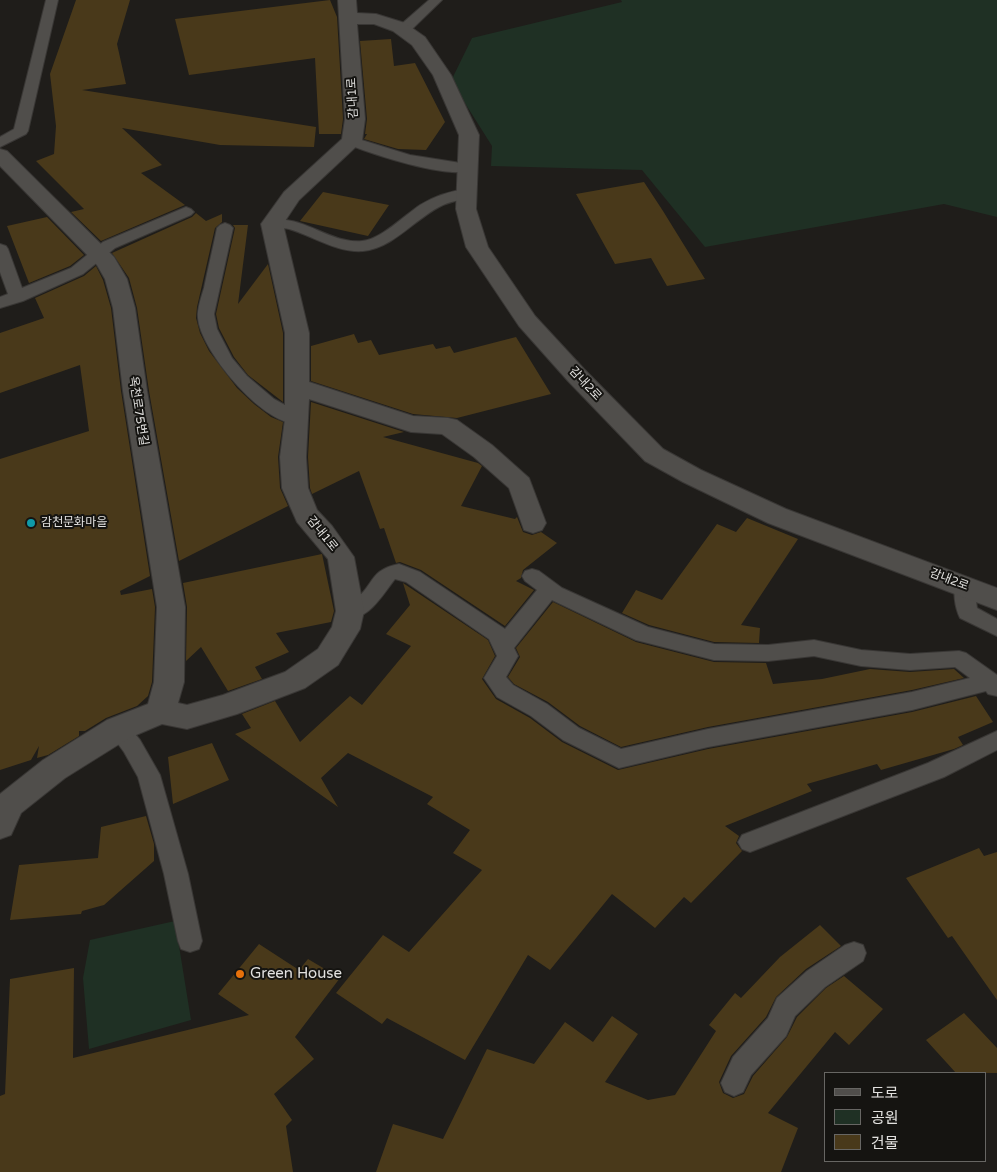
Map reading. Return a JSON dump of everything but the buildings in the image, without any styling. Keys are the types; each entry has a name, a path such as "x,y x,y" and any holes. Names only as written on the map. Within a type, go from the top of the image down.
{"street":[{"name":"감내2로","path":"348,9 403,30 420,41 442,75 469,135 466,209 477,247 527,321 654,455 692,476 777,516 997,599"},
{"name":"감내1로","path":"348,9 355,119 352,141"},
{"path":"272,224 291,196 352,141"},
{"name":"옥천로75번길","path":"0,155 106,262 116,279 124,308 135,391 171,607 169,682 161,712"},
{"name":"감내1로","path":"161,712 187,717 227,706 295,680 328,656 346,628 350,611 341,558 323,532 306,515 295,488 293,457 297,418 297,333 272,224"},
{"path":"297,386 411,424 448,426 483,450 520,484 533,522"},
{"path":"2,814 10,804 54,769 118,730 161,712"}],"lane":[{"path":"0,143 21,131 52,0"},
{"path":"403,30 436,0"},
{"path":"352,141 380,153 400,158 467,168"},
{"path":"272,224 287,224 338,242 361,245 373,244 432,204 456,195 467,194"},
{"path":"0,303 77,271 109,245 186,212"},
{"path":"226,228 206,314 206,326 217,343 225,362 248,387 281,412 297,418"},
{"path":"0,249 17,297"},
{"path":"350,611 362,606 389,572 399,571 413,577 497,634 508,656 495,678 505,691 539,710 571,734 619,759 735,732 796,723 993,686"},
{"path":"532,576 549,590 643,634 714,652 768,653 814,648 861,658 910,662 959,659 993,686"},
{"path":"964,586 967,612 997,628"},
{"path":"503,648 514,631 549,590"},
{"path":"118,730 132,746 149,775 176,874 190,941"},
{"path":"750,842 936,770 997,740"},
{"path":"734,1083 742,1066 777,1027 786,1008 816,980 854,953"}],"green space":[{"path":"621,0 997,0 997,217 944,204 705,247 642,170 491,166 492,146 451,81 472,38 622,2"},
{"path":"175,921 191,1020 89,1049 83,978 90,940"}],"place":[{"name":"감천문화마을","path":"31,523"},
{"name":"Green House","path":"240,974"}]}
